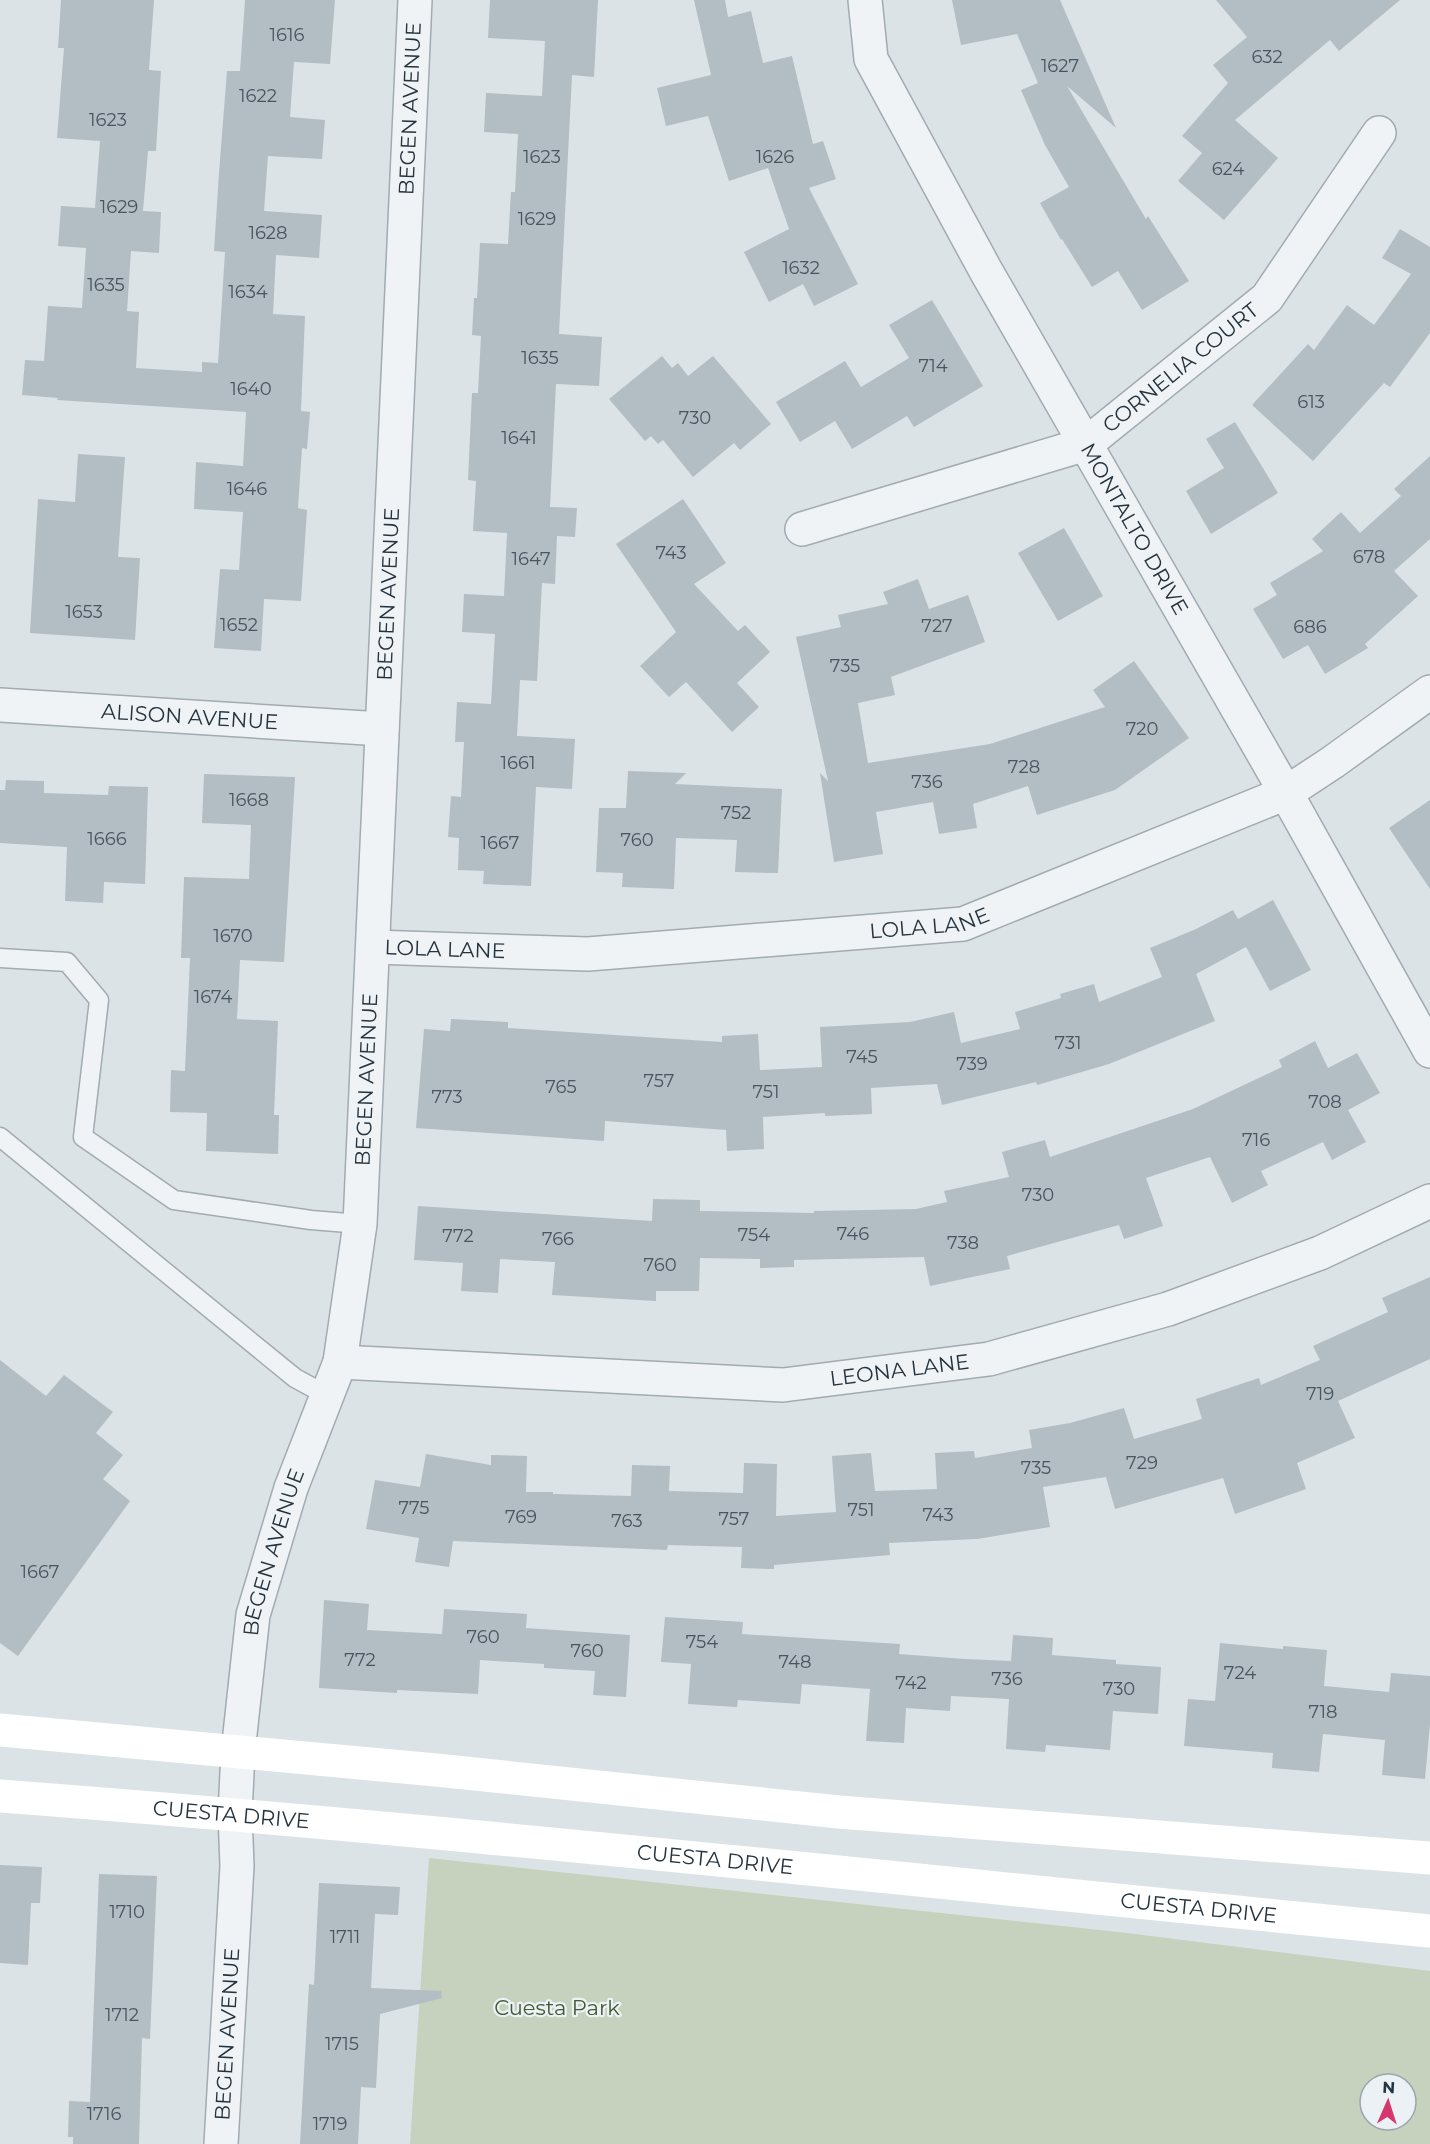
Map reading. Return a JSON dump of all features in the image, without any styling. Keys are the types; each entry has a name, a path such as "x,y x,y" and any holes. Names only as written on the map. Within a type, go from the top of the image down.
{"main road":[{"path":"0,1730 839,1812 1430,1857"},
{"name":"CUESTA DRIVE","path":"0,1796 235,1814 1430,1931"}],"street":[{"name":"BEGEN AVENUE","path":"221,2144 237,1866 235,1814 238,1752 253,1616 291,1488 340,1362 360,1224 415,0"},
{"name":"MONTALTO DRIVE","path":"866,0 871,59 986,271 1286,793 1430,1051"},
{"name":"CORNELIA COURT","path":"801,530 1086,444 1267,298 1379,133"},
{"name":"LOLA LANE","path":"374,947 588,954 963,924 1286,793 1430,692"},
{"name":"ALISON AVENUE","path":"0,705 382,729"},
{"name":"LEONA LANE","path":"340,1362 783,1385 989,1359 1168,1309 1320,1253 1430,1201"}],"lane":[{"path":"0,958 67,962 99,1000 83,1137 174,1200 311,1220 360,1224"},
{"path":"0,1137 295,1378 328,1396"}],"green space":[{"name":"Cuesta Park","path":"429,1858 1127,1933 1430,1971 1430,2144 410,2144"}],"building":[{"path":"61,0 154,0 149,70 161,71 156,151 148,151 143,211 161,212 159,253 131,251 127,311 139,312 136,368 202,372 202,362 218,363 225,252 214,251 219,173 227,71 240,71 245,0 335,0 330,64 294,62 290,117 325,120 322,159 268,156 264,211 322,215 319,258 276,255 273,314 305,316 301,411 310,412 307,449 302,448 298,508 307,510 301,601 264,599 261,651 214,648 220,569 239,570 243,512 194,509 196,462 243,466 246,412 57,400 58,398 22,395 25,360 44,361 48,306 82,308 86,248 58,246 61,206 95,208 100,141 57,138 64,48 58,48"},
{"path":"490,0 598,0 594,77 572,75 559,334 602,337 599,386 556,384 550,507 577,508 575,537 557,536 555,584 542,583 537,681 520,680 517,736 575,739 572,789 536,787 531,886 483,884 484,871 458,870 459,838 448,837 451,796 461,797 464,742 455,742 457,702 491,704 495,634 462,632 464,594 504,596 507,533 473,531 476,481 468,480 472,393 478,393 481,336 472,335 480,243 508,244 511,192 515,192 518,134 484,132 486,93 542,96 545,41 488,38"},
{"path":"694,0 725,0 728,17 751,11 763,63 792,56 813,144 823,141 836,179 809,188 858,284 814,306 803,284 769,302 744,252 789,229 768,168 729,181 708,116 666,126 657,88 711,75"},
{"path":"952,0 1060,0 1116,128 1067,86 1146,219 1148,216 1189,281 1142,310 1118,271 1092,287 1040,203 1069,187 1045,145 1021,90 1038,83 1017,34 961,45"},
{"path":"1216,0 1400,0 1339,51 1330,40 1235,120 1278,158 1224,220 1178,181 1202,153 1182,136 1228,83 1213,65 1247,37"},
{"path":"1400,229 1430,247 1430,333 1390,387 1384,383 1313,461 1252,405 1308,344 1314,350 1347,305 1374,325 1411,274 1382,258"},
{"path":"932,300 983,386 914,427 907,416 852,449 835,421 800,442 776,402 845,361 861,387 909,358 889,325"},
{"path":"662,356 672,368 678,363 688,376 713,356 771,424 740,450 734,443 693,477 663,440 658,444 651,436 645,441 609,399"},
{"path":"1235,422 1278,493 1211,534 1186,491 1224,468 1206,439"},
{"path":"78,454 125,457 118,557 140,558 135,640 30,633 38,499 75,502"},
{"path":"1430,456 1430,539 1394,571 1418,596 1365,644 1368,648 1325,674 1308,645 1283,659 1253,609 1277,595 1270,583 1323,551 1312,539 1341,512 1360,533 1401,496 1394,489"},
{"path":"683,499 726,563 694,584 738,631 745,625 770,652 737,683 759,707 732,732 686,682 669,697 640,666 676,632 616,544"},
{"path":"1064,528 1103,596 1058,621 1018,553"},
{"path":"918,579 929,609 968,595 985,642 891,677 895,695 858,703 868,763 990,744 1105,707 1093,690 1134,661 1189,738 1115,790 1037,815 1028,786 973,804 977,828 939,834 933,802 876,812 883,854 834,862 820,773 828,781 796,637 841,627 838,615 888,604 883,592"},
{"path":"628,771 686,773 675,784 782,789 778,873 735,872 737,840 676,838 674,889 622,887 623,873 596,872 599,808 626,808"},
{"path":"204,774 295,777 284,962 240,960 237,1019 278,1021 274,1115 279,1115 278,1154 206,1151 207,1113 170,1112 171,1070 185,1071 190,958 181,958 184,877 249,879 251,825 202,823"},
{"path":"6,780 44,781 44,793 108,795 109,786 148,787 145,884 104,882 103,903 65,901 67,847 0,843 0,790 5,790"},
{"path":"1430,800 1430,889 1389,828"},
{"path":"1273,900 1311,970 1270,991 1246,947 1196,974 1215,1021 1109,1064 1037,1085 1036,1082 942,1105 937,1084 871,1088 872,1114 825,1116 825,1113 763,1117 764,1149 727,1151 726,1130 605,1121 604,1141 416,1128 424,1029 450,1031 451,1019 508,1022 508,1028 722,1042 722,1036 758,1034 760,1070 822,1067 820,1027 910,1022 954,1012 961,1043 1020,1029 1015,1012 1061,998 1060,994 1094,984 1099,1002 1162,977 1150,948 1196,929 1233,910 1238,919"},
{"path":"1315,1041 1328,1068 1357,1053 1380,1093 1348,1110 1366,1142 1332,1160 1323,1142 1261,1171 1268,1185 1232,1203 1210,1157 1146,1178 1163,1226 1124,1239 1119,1225 1007,1256 1010,1269 930,1286 924,1257 794,1260 794,1267 760,1268 760,1259 700,1258 699,1291 656,1291 656,1301 552,1295 555,1262 500,1259 498,1293 461,1291 463,1263 414,1260 418,1206 652,1221 653,1199 700,1200 700,1211 814,1213 814,1211 916,1209 947,1202 944,1191 1009,1177 1002,1152 1045,1140 1050,1157 1193,1109 1282,1067 1279,1060"},
{"path":"1430,1277 1430,1359 1338,1401 1355,1438 1297,1463 1306,1489 1235,1514 1223,1478 1115,1509 1106,1477 1043,1487 1050,1527 977,1539 889,1543 890,1555 774,1565 774,1569 741,1568 742,1547 668,1545 667,1550 453,1541 449,1567 415,1562 419,1538 366,1529 375,1480 420,1487 426,1454 491,1465 491,1455 527,1456 526,1492 553,1492 553,1494 631,1496 632,1465 670,1466 669,1491 743,1493 744,1463 777,1464 776,1516 836,1512 832,1456 871,1453 875,1491 937,1489 935,1453 974,1451 975,1458 1032,1448 1029,1430 1070,1423 1124,1408 1134,1439 1202,1419 1196,1399 1259,1378 1261,1385 1320,1360 1313,1346 1388,1312 1382,1298"},
{"path":"0,1360 46,1396 64,1375 113,1412 96,1433 123,1455 103,1479 130,1501 18,1656 0,1643"},
{"path":"324,1600 369,1604 367,1630 442,1634 444,1609 527,1614 526,1628 630,1635 626,1697 593,1695 595,1671 544,1668 544,1664 480,1660 478,1694 397,1690 397,1693 319,1688"},
{"path":"665,1617 743,1622 742,1634 900,1644 899,1654 965,1659 1011,1661 1013,1635 1053,1638 1052,1655 1116,1660 1116,1664 1161,1667 1158,1714 1113,1711 1110,1750 1046,1745 1045,1752 1006,1749 1009,1699 951,1696 950,1711 906,1708 904,1743 866,1741 870,1689 802,1684 800,1704 738,1700 737,1707 688,1704 691,1664 661,1662"},
{"path":"1220,1643 1283,1649 1283,1646 1327,1650 1324,1686 1389,1692 1391,1673 1430,1676 1430,1724 1425,1779 1382,1775 1385,1740 1323,1734 1319,1772 1272,1768 1273,1753 1184,1746 1188,1699 1215,1701"},
{"path":"0,1865 42,1867 40,1903 31,1903 28,1965 0,1963"},
{"path":"99,1874 157,1876 150,2039 142,2038 139,2144 73,2144 73,2137 68,2137 69,2101 90,2102"},
{"path":"319,1883 400,1887 398,1915 375,1914 371,1988 441,1991 442,1998 380,2014 376,2088 361,2087 358,2144 300,2144 309,1984 314,1985"}]}
